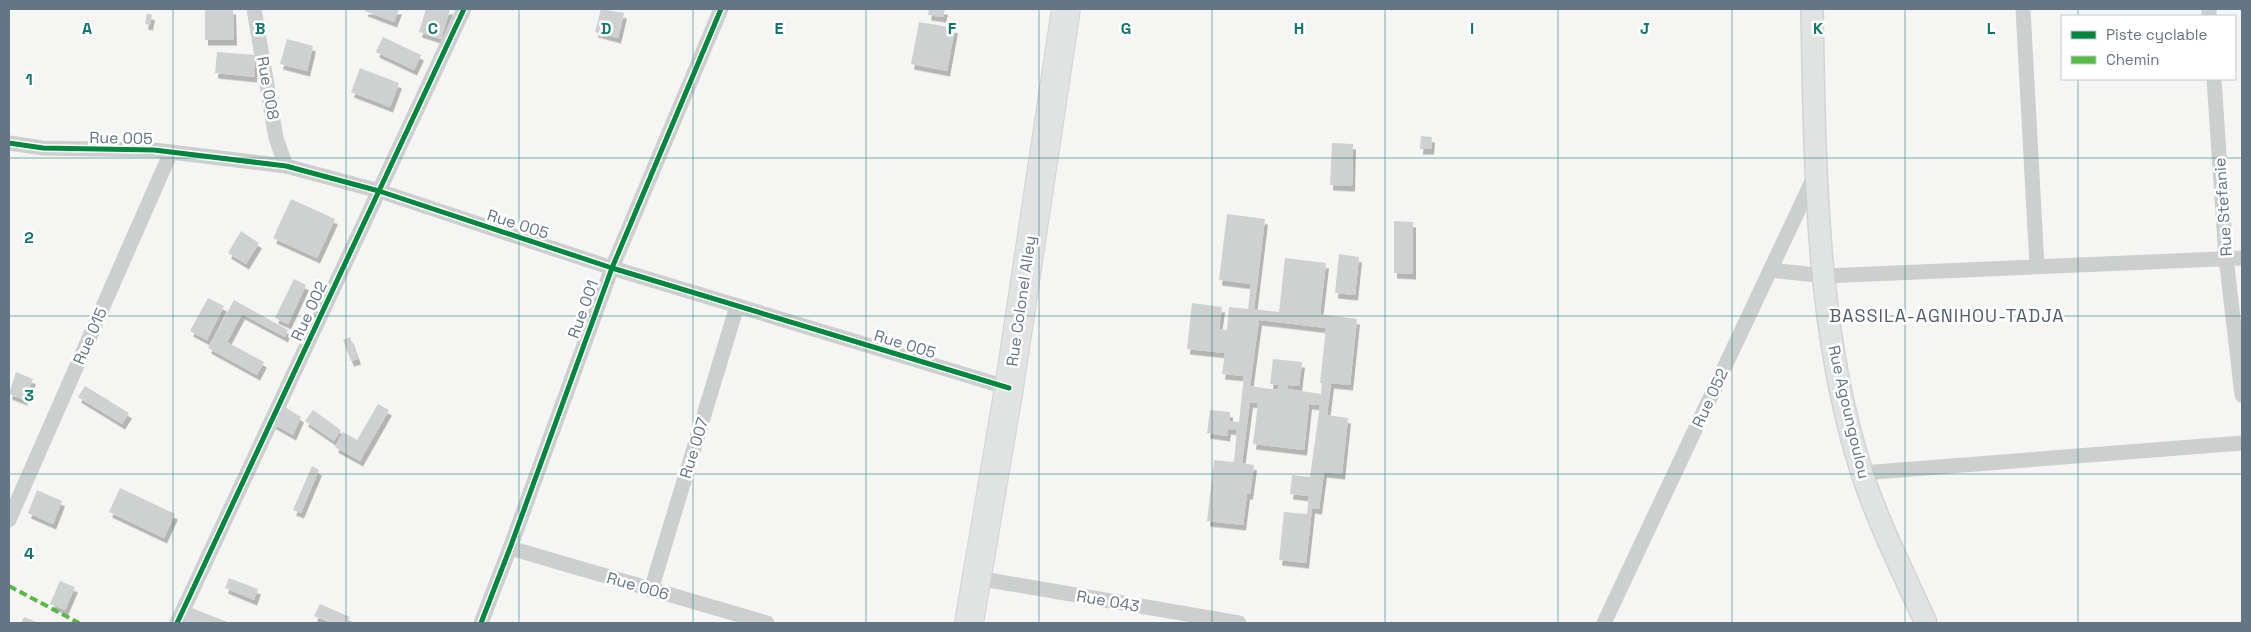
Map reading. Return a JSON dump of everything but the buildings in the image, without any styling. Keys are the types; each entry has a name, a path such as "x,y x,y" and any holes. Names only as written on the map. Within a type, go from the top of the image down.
{"highway":[{"name":"Rue Colonel Alley","path":"969,623 1009,388 1066,9"}],"main road":[{"name":"Rue Agoungoulou","path":"1812,9 1816,174 1828,312 1838,372 1862,473 1880,520 1926,623"}],"street":[{"name":"Rue 008","path":"254,9 276,138 286,166"},
{"name":"Rue 002","path":"177,623 464,9"},
{"name":"Rue 001","path":"481,623 612,268 721,9"},
{"path":"2023,9 2037,266"},
{"name":"Rue Stefanie","path":"2214,80 2226,258 2242,395"},
{"name":"Rue 005","path":"9,143 43,148 171,152 286,166 379,191 612,268 1009,388"},
{"name":"Rue 015","path":"9,520 171,152"},
{"name":"Rue 052","path":"1604,623 1816,174"},
{"path":"1770,270 1825,276 2242,258"},
{"name":"Rue 007","path":"651,590 737,306"},
{"path":"1862,473 2242,443"},
{"name":"Rue 006","path":"510,548 766,623"},
{"name":"Rue 043","path":"977,578 1239,623"}],"marked path":[{"path":"9,586 79,623"}],"cycle path":[{"path":"177,623 464,9"},
{"path":"481,623 612,268 721,9"},
{"path":"9,143 43,148 154,150 286,166 379,191 612,268 1009,388"}],"district":[{"name":"BASSILA-AGNIHOU-TADJA","path":"1947,315"}]}
